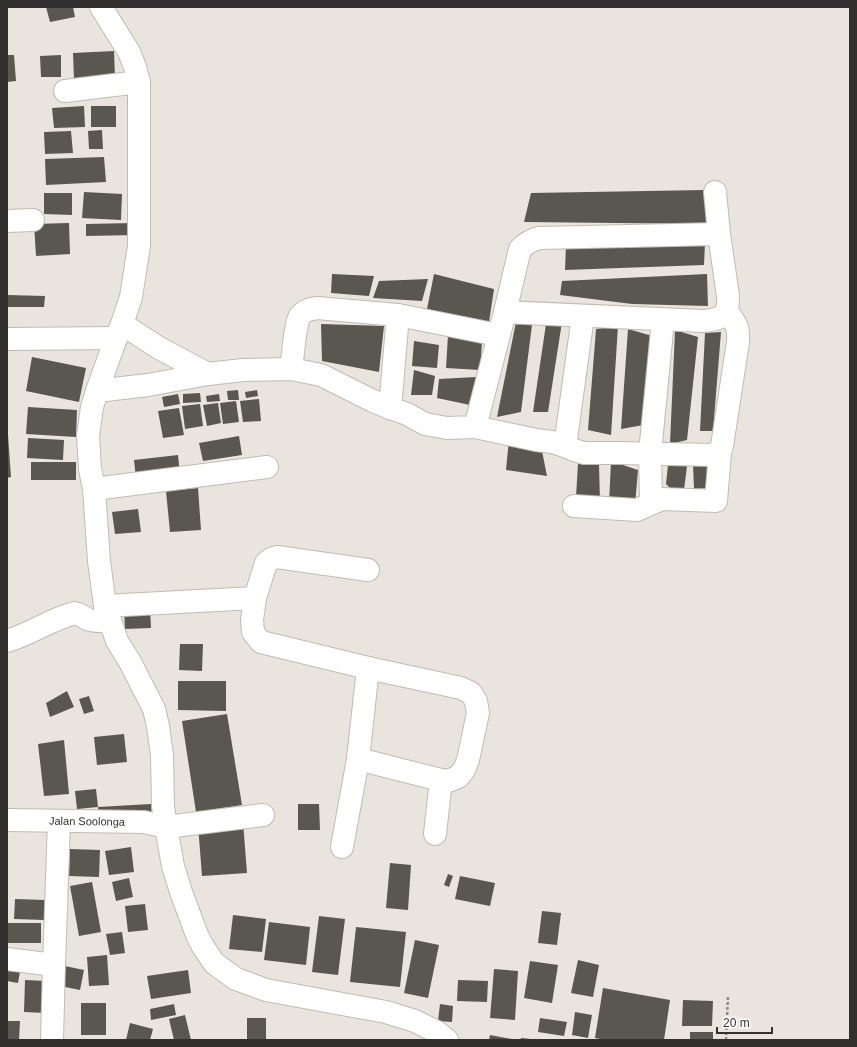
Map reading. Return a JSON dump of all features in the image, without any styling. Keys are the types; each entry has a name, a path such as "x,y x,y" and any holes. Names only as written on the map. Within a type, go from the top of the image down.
{"street":[{"path":"101,7 129,52 136,67 139,82 139,246 131,297 92,407 88,436 90,469 94,489 99,560 107,614 116,641 130,662 154,709 162,755 163,806 166,827 181,892 197,935 214,963 236,978 266,990 386,1012 415,1020 437,1032 447,1040"},
{"path":"65,91 139,82"},
{"path":"505,312 703,321 715,320 723,316 727,312 729,305 715,192"},
{"path":"7,221 33,220"},
{"path":"475,427 520,249 526,243 539,238 719,234"},
{"path":"291,368 297,324 300,316 309,309 317,308 398,315 498,335"},
{"path":"574,506 637,510 662,499 716,501 720,452 738,334 738,329 734,321 727,312"},
{"path":"390,408 398,315"},
{"path":"565,446 583,316"},
{"path":"651,503 650,454 664,320"},
{"path":"7,339 119,331 159,348 208,374"},
{"path":"97,391 148,385 208,374 243,370 291,368 321,375 373,401 407,414 425,424 447,428 475,427 552,442 584,453 711,455 720,452"},
{"path":"94,489 267,467"},
{"path":"358,759 448,781 458,777 464,770 468,760 478,713 476,701 471,694 461,688 368,668 261,642 253,632 252,620 255,598 266,564 271,559 277,557 368,570"},
{"path":"7,641 29,633 73,613 79,614 88,620 100,621 107,614 255,598"},
{"path":"342,847 358,759 368,668"},
{"path":"435,834 441,780"},
{"name":"Jalan Soolonga","path":"7,820 144,822 166,827 264,815"},
{"path":"52,1040 59,821"},
{"path":"7,960 54,965"}],"path":[{"path":"726,1040 728,996"}],"building":[{"path":"46,7 73,7 75,17 50,22"},
{"path":"114,51 115,78 74,79 73,53"},
{"path":"7,55 14,55 16,81 7,82"},
{"path":"61,55 61,77 41,77 40,56"},
{"path":"84,106 85,127 54,128 52,108"},
{"path":"91,106 116,106 116,127 91,127"},
{"path":"102,130 103,149 89,149 88,131"},
{"path":"71,131 73,153 45,154 44,132"},
{"path":"104,157 106,182 46,185 45,159"},
{"path":"705,190 710,224 524,222 531,193"},
{"path":"84,192 122,194 121,220 82,218"},
{"path":"44,193 72,193 72,215 44,214"},
{"path":"69,223 70,254 36,256 34,224"},
{"path":"134,223 135,235 86,236 86,224"},
{"path":"705,243 704,265 565,270 566,245"},
{"path":"332,274 374,276 369,296 331,293"},
{"path":"434,274 494,289 489,322 426,314"},
{"path":"707,274 708,306 632,304 560,295 562,281"},
{"path":"428,279 422,301 373,298 379,281"},
{"path":"7,295 45,296 44,307 7,307"},
{"path":"516,322 532,325 521,412 497,417"},
{"path":"562,322 548,412 533,412 546,324"},
{"path":"321,324 384,326 379,372 322,361"},
{"path":"618,326 611,435 588,430 596,329"},
{"path":"628,329 656,337 649,424 621,429"},
{"path":"675,330 698,337 687,440 670,444"},
{"path":"721,332 713,431 700,431 705,333"},
{"path":"448,335 482,342 480,370 446,368"},
{"path":"414,341 439,345 437,368 412,366"},
{"path":"32,357 86,368 79,402 26,391"},
{"path":"414,370 435,376 432,395 411,395"},
{"path":"476,377 470,405 437,398 439,379"},
{"path":"238,390 239,400 228,400 227,391"},
{"path":"257,390 258,396 246,398 245,392"},
{"path":"200,393 201,402 183,403 183,394"},
{"path":"178,394 180,404 164,407 162,397"},
{"path":"219,394 220,401 207,402 206,396"},
{"path":"259,399 261,421 243,422 240,401"},
{"path":"236,401 239,422 223,424 220,403"},
{"path":"218,403 221,423 207,426 203,405"},
{"path":"200,404 203,426 185,429 182,406"},
{"path":"28,407 77,410 76,437 26,434"},
{"path":"179,408 184,435 163,438 158,411"},
{"path":"7,435 11,477 7,478"},
{"path":"239,436 242,455 203,461 199,443"},
{"path":"28,438 64,440 63,460 27,458"},
{"path":"509,439 541,446 547,476 506,470"},
{"path":"178,455 180,474 136,479 134,460"},
{"path":"611,461 638,470 635,505 609,504"},
{"path":"31,462 76,462 76,480 31,480"},
{"path":"578,464 599,464 600,502 576,497"},
{"path":"693,464 711,464 707,488 694,489"},
{"path":"668,465 687,466 684,490 670,488 666,484"},
{"path":"198,488 201,530 170,532 166,491"},
{"path":"138,509 141,532 115,534 112,512"},
{"path":"150,608 151,628 125,629 124,609"},
{"path":"180,644 203,644 202,671 179,670"},
{"path":"178,681 226,681 226,711 178,710"},
{"path":"67,691 74,707 50,717 46,703"},
{"path":"89,696 94,711 84,714 79,699"},
{"path":"227,714 242,805 196,812 182,721"},
{"path":"124,734 127,762 97,765 94,737"},
{"path":"64,740 69,794 44,796 38,744"},
{"path":"96,789 98,807 77,809 75,791"},
{"path":"151,804 152,816 99,820 98,807"},
{"path":"298,804 319,804 320,830 298,830"},
{"path":"243,822 247,873 202,876 198,825"},
{"path":"131,847 134,872 109,875 105,851"},
{"path":"70,849 100,850 99,877 69,876"},
{"path":"390,863 411,865 408,910 386,908"},
{"path":"448,874 453,876 449,887 444,885"},
{"path":"460,876 495,883 490,906 455,899"},
{"path":"129,878 133,897 116,901 112,882"},
{"path":"92,882 101,932 79,936 70,886"},
{"path":"15,899 45,900 44,920 14,919"},
{"path":"145,904 148,930 128,932 125,906"},
{"path":"542,911 561,913 557,945 538,943"},
{"path":"233,915 266,919 262,952 229,949"},
{"path":"319,916 345,919 338,975 312,972"},
{"path":"269,922 310,927 306,965 264,960"},
{"path":"7,923 41,923 41,943 7,943"},
{"path":"356,927 406,932 400,987 350,982"},
{"path":"122,932 125,953 110,955 106,934"},
{"path":"415,940 439,945 428,998 404,993"},
{"path":"107,955 109,985 89,986 87,957"},
{"path":"578,960 599,965 593,997 571,993"},
{"path":"530,961 558,965 552,1003 524,998"},
{"path":"7,963 21,966 18,983 7,981"},
{"path":"60,965 84,970 80,990 55,985"},
{"path":"494,969 518,971 515,1020 490,1018"},
{"path":"188,970 191,993 151,999 147,976"},
{"path":"25,980 47,981 46,1013 24,1012"},
{"path":"458,980 488,981 487,1002 457,1001"},
{"path":"603,988 670,1000 664,1040 606,1040 595,1038"},
{"path":"683,1000 713,1001 712,1026 682,1026"},
{"path":"81,1003 106,1003 106,1035 81,1035"},
{"path":"174,1004 176,1015 151,1020 150,1009"},
{"path":"440,1004 453,1006 452,1022 438,1021"},
{"path":"575,1012 592,1015 588,1038 572,1035"},
{"path":"185,1015 191,1040 174,1040 169,1019"},
{"path":"247,1018 266,1018 266,1040 247,1040"},
{"path":"540,1018 567,1022 564,1036 538,1032"},
{"path":"7,1021 20,1021 19,1040 7,1040"},
{"path":"130,1023 153,1029 150,1040 126,1040"},
{"path":"690,1032 713,1032 713,1040 690,1040"},
{"path":"490,1035 512,1039 512,1040 489,1040"},
{"path":"521,1038 531,1039 531,1040 520,1040"}]}
